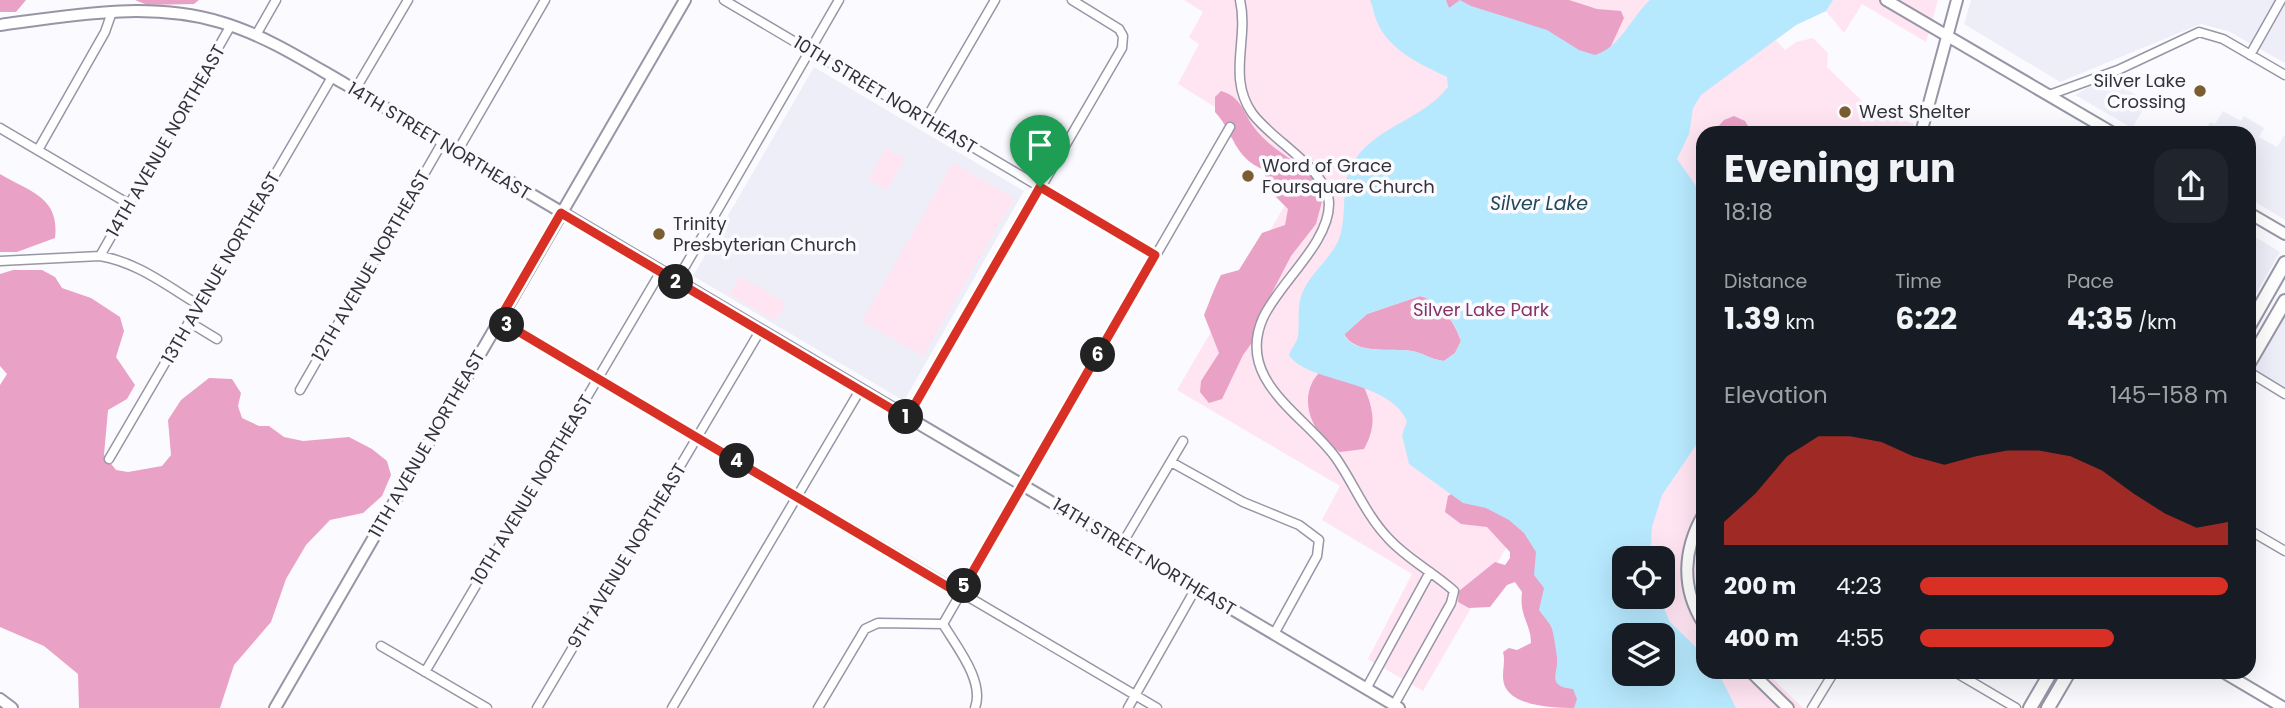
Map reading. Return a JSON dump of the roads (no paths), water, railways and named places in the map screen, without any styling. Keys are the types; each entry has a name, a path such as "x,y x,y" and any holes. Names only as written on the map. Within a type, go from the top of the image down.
{"main road":[{"name":"11TH AVENUE NORTHEAST","path":"275,708 685,0"},
{"path":"1886,0 2101,126"},
{"path":"1923,126 1957,0"},
{"name":"14TH STREET NORTHEAST","path":"0,25 112,12 171,13 231,25 256,35 332,76 660,273 1397,707"},
{"path":"2256,217 2285,234"},
{"path":"2256,314 2285,263"},
{"path":"2256,351 2285,301"},
{"path":"1696,531 1689,547 1686,568 1690,597 1696,609"},
{"path":"1758,679 1788,708"},
{"path":"2030,708 2047,679"},
{"path":"2048,708 2065,679"},
{"path":"2235,679 2284,708"},
{"path":"0,699 12,708"}],"street":[{"path":"256,35 276,0"},
{"path":"355,90 408,0"},
{"path":"457,152 545,0"},
{"name":"10TH STREET NORTHEAST","path":"724,0 1155,255"},
{"path":"676,282 839,0"},
{"path":"926,119 995,0"},
{"path":"907,418 1122,48 1123,36 1114,25 1072,0"},
{"path":"1240,0 1244,19 1238,65 1246,101 1267,130 1318,177 1329,202 1320,235 1262,321 1257,344 1263,376 1275,395 1332,453 1380,530 1454,592 1397,707"},
{"path":"2250,55 2281,0"},
{"path":"38,150 105,32 112,12"},
{"name":"14TH AVENUE NORTHEAST","path":"100,256 231,25"},
{"path":"2049,96 2118,70 2199,32 2213,35 2285,75"},
{"name":"13TH AVENUE NORTHEAST","path":"109,459 332,76"},
{"path":"943,624 1230,127"},
{"path":"0,128 130,204"},
{"name":"12TH AVENUE NORTHEAST","path":"300,390 442,143"},
{"path":"0,261 100,256 135,266 199,305"},
{"name":"10TH AVENUE NORTHEAST","path":"425,672 660,273"},
{"path":"499,320 1157,708"},
{"path":"189,323 217,339"},
{"name":"9TH AVENUE NORTHEAST","path":"537,708 760,331"},
{"path":"2256,376 2285,394"},
{"path":"672,708 860,390"},
{"path":"1122,544 1183,441"},
{"path":"1171,462 1243,502 1299,525 1320,540 1317,556 1273,634"},
{"path":"2256,534 2285,551"},
{"path":"1366,689 1430,572"},
{"path":"1128,708 1196,588"},
{"path":"818,708 865,629 878,623 943,624"},
{"path":"943,624 971,673 977,695 975,708"},
{"path":"381,646 487,708"},
{"path":"1812,708 1830,679"},
{"path":"1967,679 2015,708"}],"water":[{"name":"Silver Lake","path":"1370,0 1446,0 1449,8 1460,0 1547,30 1579,50 1595,55 1619,39 1650,0 1833,0 1826,11 1796,25 1701,95 1693,108 1689,134 1677,159 1696,186 1696,445 1662,495 1652,527 1651,546 1612,546 1612,609 1664,609 1671,623 1612,623 1612,686 1675,686 1675,627 1696,647 1696,679 1722,679 1736,708 1574,708 1577,699 1573,689 1556,682 1557,657 1553,632 1539,610 1544,588 1534,575 1536,552 1524,533 1509,520 1486,508 1463,503 1409,464 1402,435 1407,421 1397,407 1366,389 1312,371 1298,364 1289,355 1298,336 1299,306 1304,289 1340,236 1347,176 1356,158 1377,138 1427,107 1448,87 1447,77 1407,56 1383,32","holes":["1420,296 1434,302 1451,319 1461,341 1455,353 1444,361 1412,351 1356,346 1344,335 1367,314"]}],"place":[{"name":"Silver Lake Crossing","path":"2200,91"},
{"name":"West Shelter","path":"1845,112"},
{"name":"Word of Grace Foursquare Church","path":"1248,176"},
{"name":"Trinity Presbyterian Church","path":"659,234"}],"park label":[{"name":"Silver Lake Park","path":"1481,310"}]}
